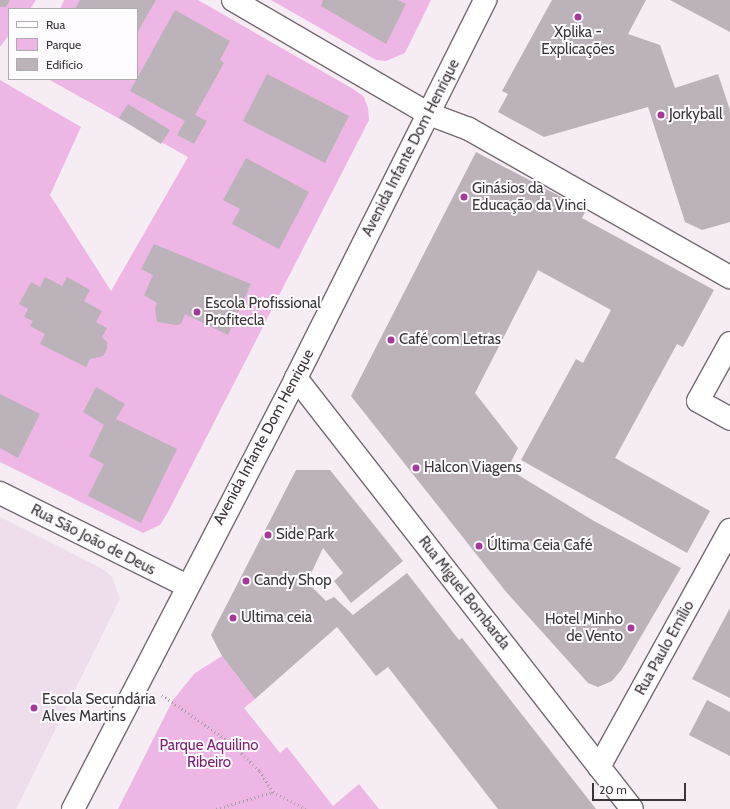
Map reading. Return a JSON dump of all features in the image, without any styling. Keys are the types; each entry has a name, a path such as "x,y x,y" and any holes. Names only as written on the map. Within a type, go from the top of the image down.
{"main road":[{"path":"233,0 429,114 469,129 730,277"},
{"name":"Avenida Infante Dom Henrique","path":"73,809 187,586 296,378 485,0"},
{"path":"730,343 698,401 730,419"},
{"name":"Rua Miguel Bombarda","path":"296,378 632,809"},
{"name":"Rua São João de Deus","path":"0,493 187,586"},
{"name":"Rua Paulo Emílio","path":"599,767 730,530"}],"path":[{"path":"173,700 230,742 260,771 273,792 307,809"},
{"path":"216,809 273,792"}],"shaded area":[{"name":"Escola Secundária Alves Martins","path":"0,517 103,569 112,577 120,599 16,809 0,809"}],"green space":[{"path":"0,0 36,0 31,8 8,8 8,36 0,47"},
{"path":"64,0 198,0 353,89 364,97 368,108 369,120 168,512 160,525 143,533 0,462 0,80 81,127 50,195 111,291 188,157 50,80 138,80 138,8 60,8"},
{"path":"271,0 431,0 405,53 386,61 376,60"},
{"name":"Parque Aquilino Ribeiro","path":"222,656 255,699 244,708 280,753 287,747 333,806 359,784 379,809 118,809 173,700 195,673"}],"building":[{"path":"0,0 10,0 6,7 0,7"},
{"path":"80,0 156,0 138,31 138,8 76,8"},
{"path":"323,0 398,0 406,4 386,44 321,6"},
{"path":"552,0 646,0 628,34 660,45 675,88 718,74 730,110 730,222 702,230 685,222 648,107 544,137 498,112 508,94 502,91"},
{"path":"670,0 730,0 730,32"},
{"path":"175,10 230,41 220,60 224,63 195,115 207,121 194,144 177,135 185,121 130,91 136,80 138,80 138,77"},
{"path":"267,74 349,116 325,163 243,121"},
{"path":"128,104 170,130 161,144 119,118"},
{"path":"476,152 586,210 582,218 714,290 683,347 677,344 615,458 710,511 687,553 521,460 576,359 583,363 611,310 538,270 475,393 518,448 509,466 515,473 594,521 681,568 622,669 612,681 598,687 588,683 507,593 351,396"},
{"path":"246,158 309,192 279,249 232,224 240,209 223,200"},
{"name":"Escola Profissional Profitecla","path":"154,244 251,284 228,335 185,314 181,324 176,325 157,322 155,309 157,303 144,295 153,275 141,269"},
{"path":"45,277 62,286 67,277 90,290 84,301 102,311 96,322 107,328 102,337 107,342 107,349 103,356 90,359 86,367 40,344 45,334 30,326 33,321 24,317 28,309 19,304 31,282 40,287"},
{"path":"96,387 125,404 116,419 177,449 141,523 88,496 104,464 89,456 104,425 83,412"},
{"path":"0,394 40,414 18,458 0,448"},
{"path":"296,470 330,470 403,561 351,603 334,581 343,573 323,548 307,582 326,601 334,597 353,615 407,573 459,640 462,638 596,809 498,809 388,667 376,676 337,627 255,699 222,656 211,635"},
{"path":"730,608 730,698 692,679"},
{"path":"707,700 730,712 730,756 689,735"}],"place":[{"name":"Xplika - Explicações","path":"578,17"},
{"name":"Jorkyball","path":"661,115"},
{"name":"Ginásios da Educação da Vinci","path":"464,197"},
{"name":"Escola Profissional Profitecla","path":"197,312"},
{"name":"Café com Letras","path":"391,340"},
{"name":"Halcon Viagens","path":"416,468"},
{"name":"Side Park","path":"268,535"},
{"name":"Última Ceia Café","path":"479,546"},
{"name":"Candy Shop","path":"246,581"},
{"name":"Ultima ceia","path":"233,618"},
{"name":"Hotel Minho de Vento","path":"631,628"},
{"name":"Escola Secundária Alves Martins","path":"34,708"}]}
